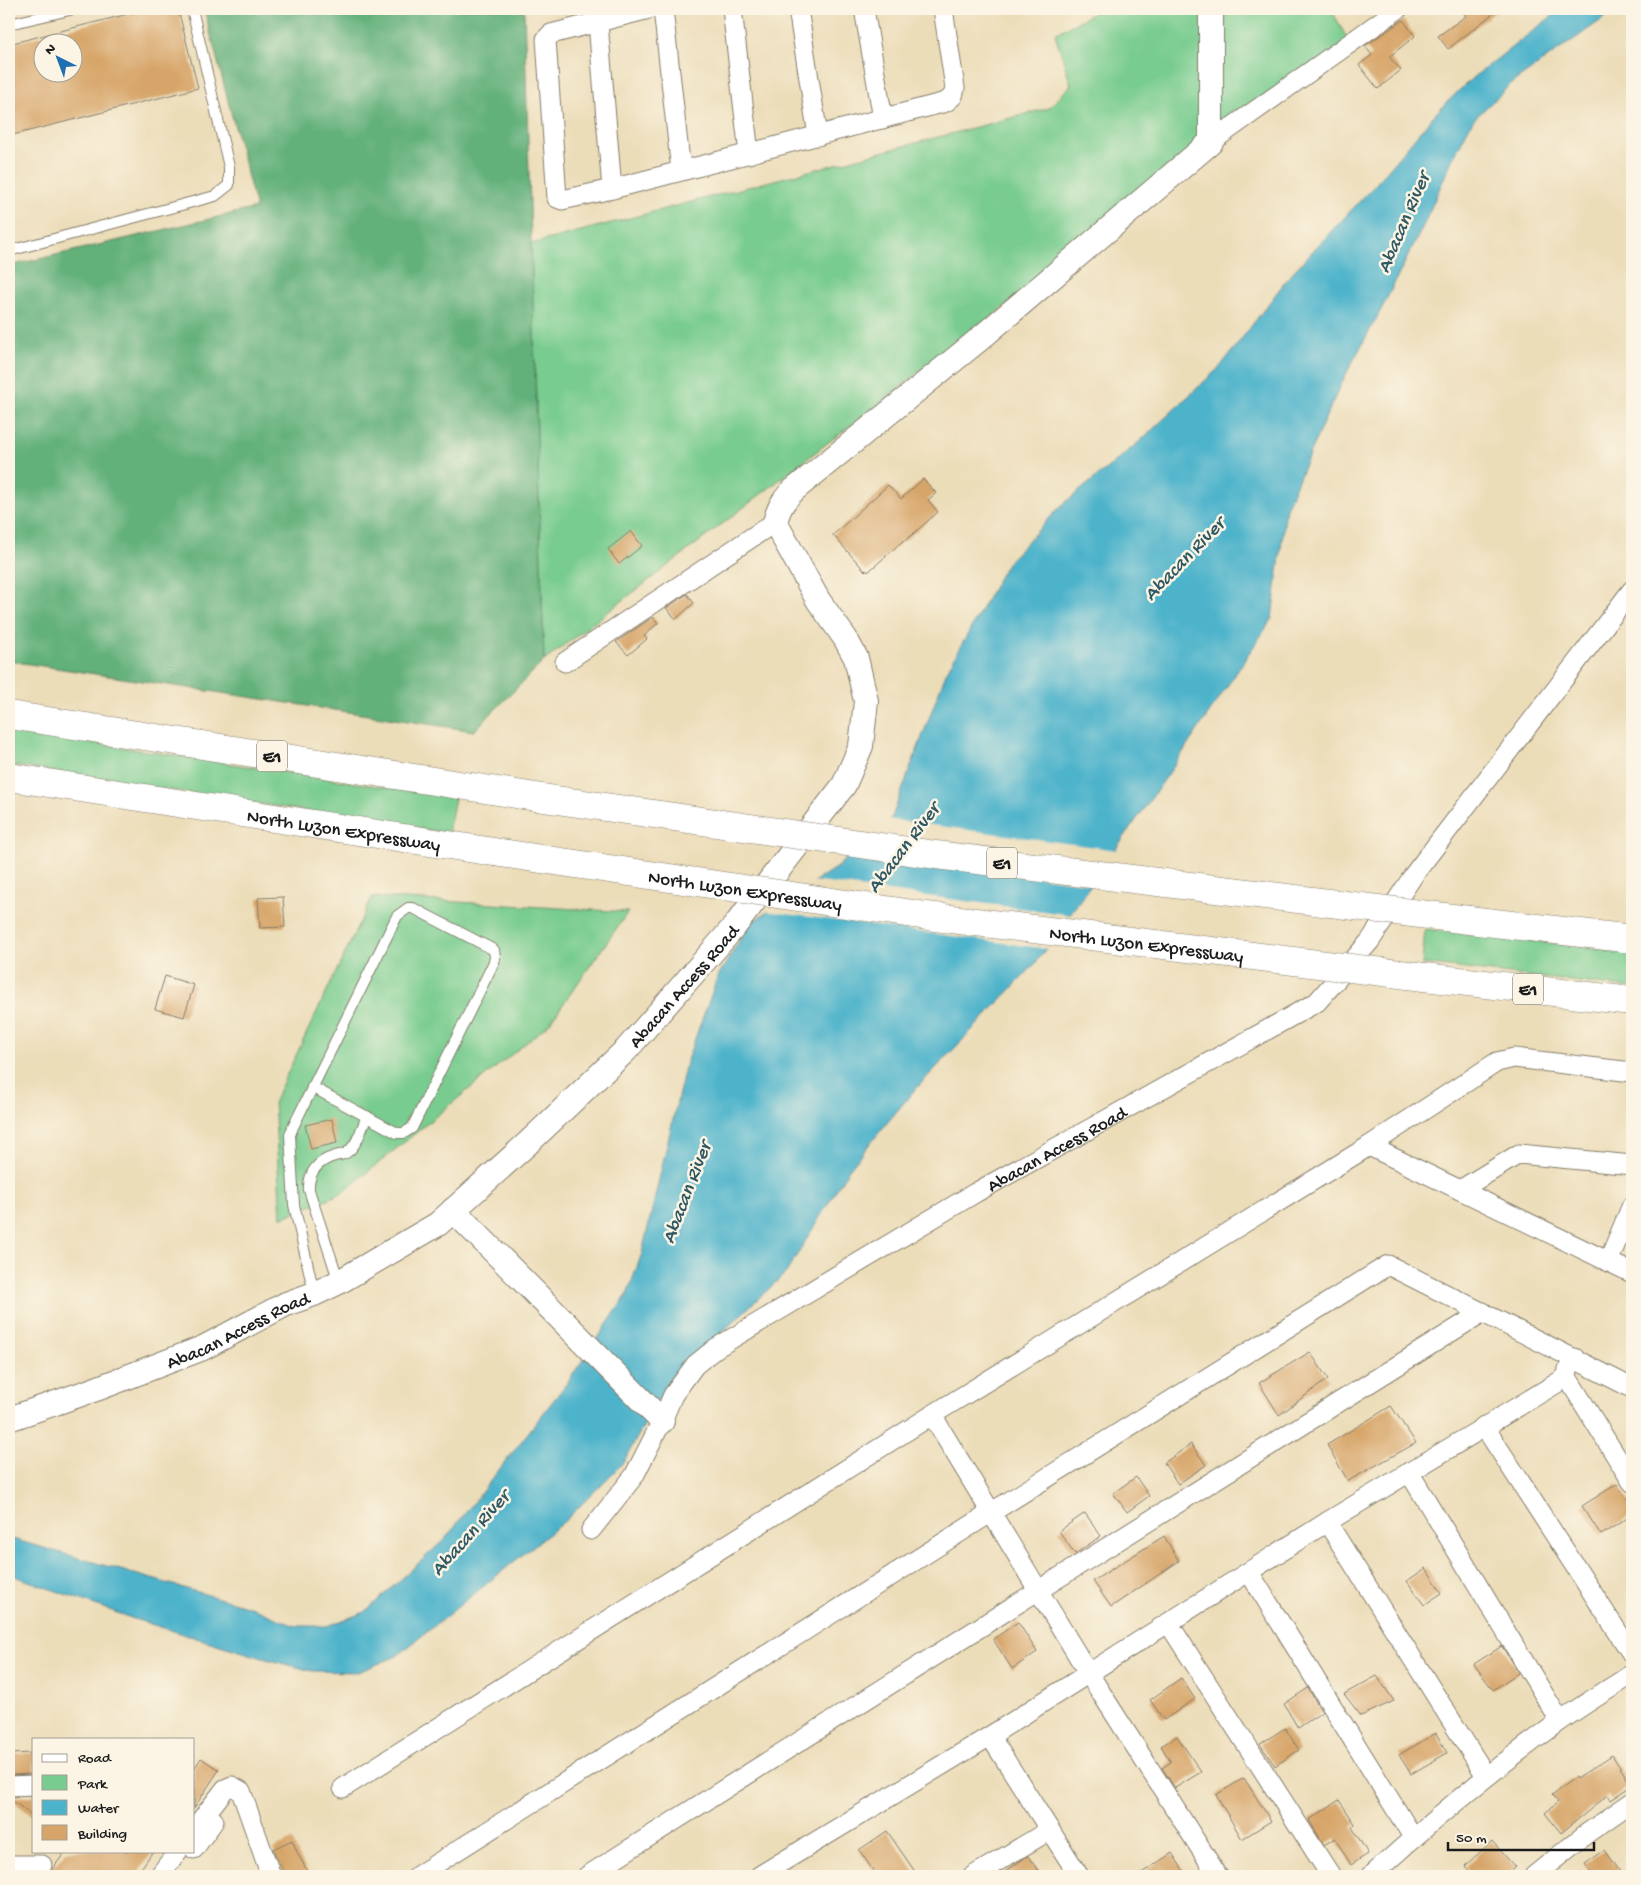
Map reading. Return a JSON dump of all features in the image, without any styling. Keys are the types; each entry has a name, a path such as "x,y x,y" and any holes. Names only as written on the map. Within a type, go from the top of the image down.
{"highway":[{"name":"E1","path":"9,715 536,797 936,855 1632,939"},
{"name":"North Luzon Expressway","path":"9,777 494,852 927,916 1632,1001"}],"street":[{"path":"649,9 551,34 546,39 557,198 562,200 612,189 946,102 953,96 954,88 943,9"},
{"path":"663,9 681,171"},
{"path":"732,9 749,154"},
{"path":"798,9 818,136"},
{"path":"864,9 883,119"},
{"path":"1211,9 1211,142"},
{"path":"1370,30 1381,9"},
{"path":"565,662 775,522 784,498 976,342 1211,142 1398,9"},
{"path":"598,23 612,189"},
{"name":"Abacan Access Road","path":"9,1419 96,1389 203,1348 286,1304 339,1282 438,1224 528,1143 626,1050 734,927 844,785 861,746 866,701 856,658 845,638 818,600 775,522"},
{"name":"Abacan Access Road","path":"591,1530 634,1476 659,1418 673,1394 695,1365 716,1348 975,1194 1317,1002 1370,941 1415,873 1632,590"},
{"path":"342,1788 932,1415 1369,1146 1497,1062 1514,1058 1632,1072"},
{"path":"1369,1146 1632,1273"},
{"path":"1460,1190 1519,1154 1632,1165"},
{"path":"1608,1262 1632,1204"},
{"path":"453,1210 659,1418"},
{"path":"418,1876 992,1512 1388,1265 1632,1388"},
{"path":"586,1876 1482,1312"},
{"path":"1575,1358 1568,1369 1567,1377 1632,1482"},
{"path":"759,1876 990,1736 1327,1522 1567,1377"},
{"path":"932,1415 1089,1674 1218,1876"},
{"path":"1484,1426 1632,1654"},
{"path":"1409,1472 1560,1721"},
{"path":"1327,1522 1486,1776"},
{"path":"1249,1572 1413,1837"},
{"path":"1169,1624 1331,1876"},
{"path":"1371,1876 1413,1837 1486,1776 1560,1721 1632,1674"},
{"path":"990,1736 1079,1876"},
{"path":"9,1786 32,1785"},
{"path":"195,1828 233,1790"},
{"path":"195,1847 231,1796 233,1790"},
{"path":"233,1790 271,1876"},
{"path":"1534,1876 1586,1834 1632,1802"},
{"path":"973,1876 1050,1830"},
{"path":"159,1876 177,1852"},
{"path":"174,1876 192,1852"},
{"path":"9,1865 43,1864"}],"lane":[{"path":"9,24 74,9"},
{"path":"9,251 215,196 229,185 229,167 192,9"},
{"path":"312,1087 397,1133 404,1133 412,1128 494,962 494,950 413,908 402,910 397,916 312,1087 293,1127 289,1143 294,1205 314,1294"},
{"path":"339,1282 309,1190 309,1180 317,1165 325,1160 345,1154 351,1149 367,1116"}],"green space":[{"path":"204,9 524,9 544,661 474,731 9,661 9,266 256,208"},
{"path":"1101,9 1331,9 1349,42 544,661 531,244 1049,108 1071,85 1055,34"},
{"path":"9,730 455,798 448,833 9,765"},
{"path":"372,897 628,912 549,1024 342,1193 281,1218 274,1101"},
{"path":"1425,929 1632,952 1632,988 1422,964"}],"water":[{"name":"Abacan River","path":"1561,9 1617,9 1512,83 1473,120 1382,308 1346,374 1286,508 1272,619 1169,773 1035,964 911,1094 849,1169 786,1273 668,1382 623,1463 567,1519 397,1656 358,1672 312,1671 266,1659 134,1619 9,1574 9,1538 250,1607 295,1626 327,1626 365,1612 445,1539 567,1383 627,1295 642,1253 686,1063 718,976 750,923 837,867 892,817 946,673 1007,563 1060,507 1139,442 1220,367 1291,274 1375,185 1434,115 1470,80"}],"pier":[{"path":"886,819 1117,850 1094,884 850,852"},
{"path":"812,881 1072,915 1048,949 765,911"}],"building":[{"path":"148,9 178,9 198,88 9,136 9,44 32,38 32,82 82,82 82,32 57,32"},
{"path":"1461,9 1499,9 1448,49 1438,36 1466,16"},
{"path":"1403,20 1415,36 1389,57 1401,70 1378,89 1359,65 1372,55 1365,46"},
{"path":"923,479 936,493 928,500 938,512 868,572 865,571 833,535 888,485 901,499"},
{"path":"631,531 642,546 619,564 608,549"},
{"path":"687,594 694,603 676,619 666,608"},
{"path":"653,617 658,623 644,636 647,639 628,655 616,642"},
{"path":"283,897 285,927 260,928 258,898"},
{"path":"165,976 194,985 184,1017 155,1009"},
{"path":"332,1119 337,1143 311,1149 305,1125"},
{"path":"1310,1352 1328,1379 1279,1415 1259,1383"},
{"path":"1391,1406 1416,1443 1348,1481 1327,1445"},
{"path":"1191,1444 1206,1465 1178,1484 1164,1463"},
{"path":"1136,1477 1149,1496 1127,1512 1113,1493"},
{"path":"1617,1484 1632,1507 1632,1515 1601,1535 1582,1506"},
{"path":"1085,1513 1101,1536 1075,1554 1059,1531"},
{"path":"1164,1536 1179,1561 1111,1607 1093,1581"},
{"path":"1426,1568 1442,1593 1424,1605 1407,1581"},
{"path":"1018,1622 1037,1652 1012,1669 993,1639"},
{"path":"1502,1646 1518,1673 1493,1690 1474,1664"},
{"path":"1377,1676 1394,1701 1361,1716 1344,1694"},
{"path":"1181,1678 1195,1699 1164,1720 1150,1700"},
{"path":"1308,1688 1322,1712 1298,1728 1284,1704"},
{"path":"1285,1728 1299,1750 1275,1766 1260,1744"},
{"path":"1436,1733 1447,1753 1411,1774 1399,1755"},
{"path":"1177,1736 1201,1772 1175,1788 1162,1768 1171,1762 1161,1746"},
{"path":"32,1753 32,1774 9,1775 9,1754"},
{"path":"1612,1755 1632,1786 1611,1800 1608,1795 1561,1833 1545,1813 1558,1802 1552,1795 1575,1777 1576,1779"},
{"path":"201,1758 219,1770 195,1806 195,1767"},
{"path":"1244,1778 1271,1821 1242,1839 1216,1795"},
{"path":"32,1796 32,1815 9,1798"},
{"path":"1339,1800 1355,1824 1352,1827 1368,1854 1351,1865 1335,1838 1324,1845 1309,1820"},
{"path":"887,1831 918,1876 877,1876 859,1850"},
{"path":"292,1840 310,1876 285,1876 273,1849"},
{"path":"1492,1841 1515,1867 1505,1876 1474,1876 1465,1866"},
{"path":"1605,1850 1623,1876 1593,1876 1585,1864"},
{"path":"65,1852 152,1852 136,1876 47,1876"},
{"path":"1172,1853 1187,1876 1137,1876"},
{"path":"1028,1856 1042,1876 999,1876 1026,1857"}]}
